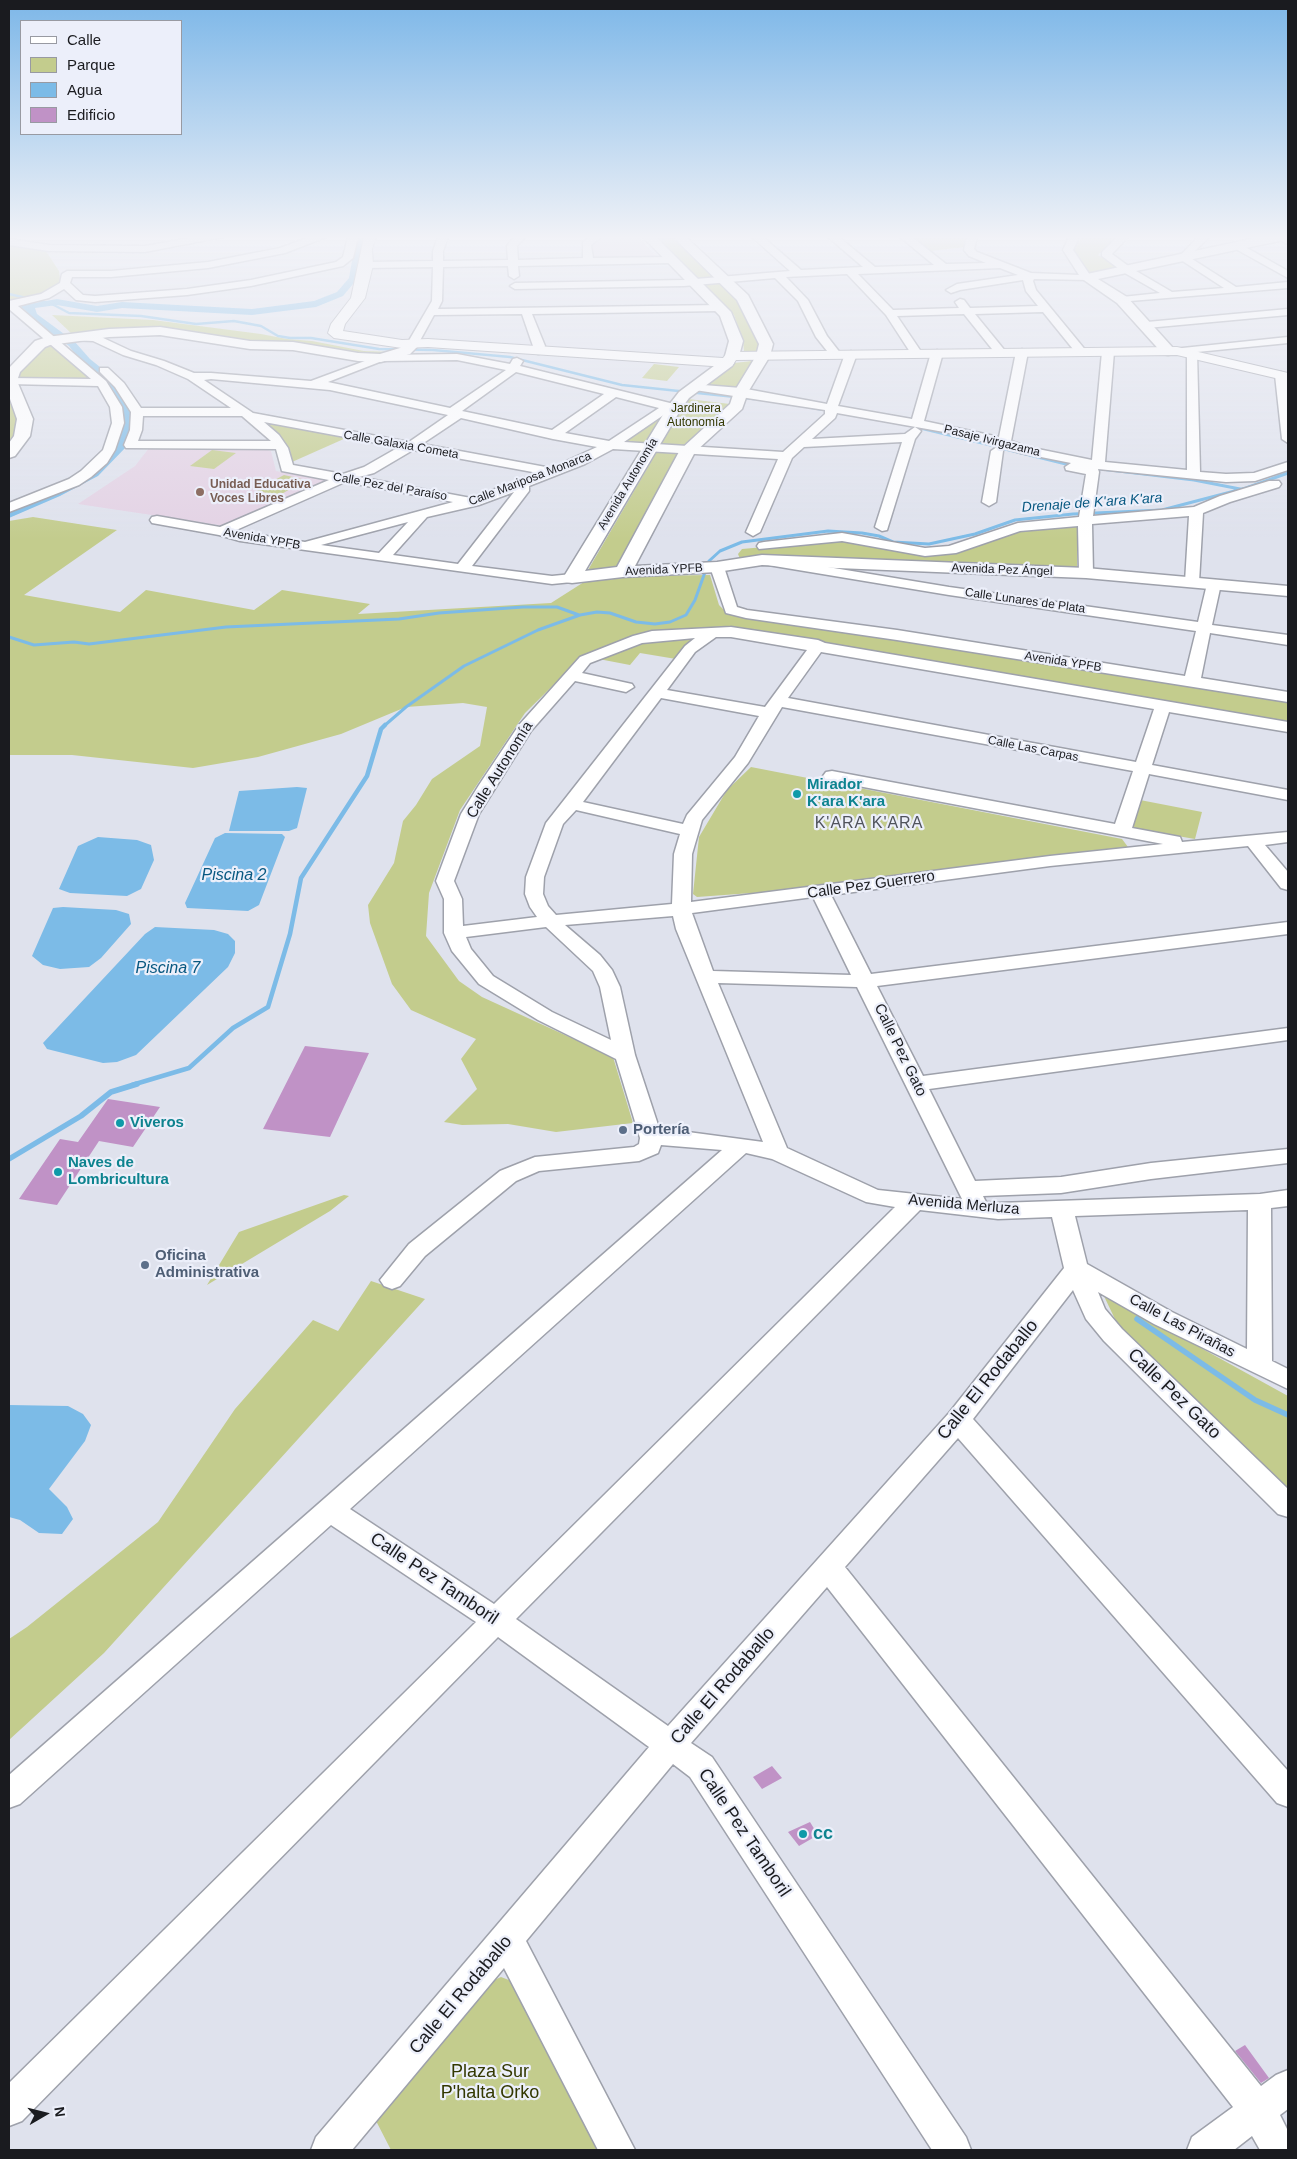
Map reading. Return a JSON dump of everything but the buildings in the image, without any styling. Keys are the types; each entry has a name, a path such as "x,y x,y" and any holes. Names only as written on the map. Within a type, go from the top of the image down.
{"main road":[{"path":"358,338 409,348 428,343 730,359 835,354 1179,352 1282,374"}],"street":[{"path":"9,381 14,372 40,344 73,338"},
{"name":"Calle Pez del Paraíso","path":"63,339 95,338 192,377 248,414 279,444 288,468 474,502"},
{"path":"203,338 250,345 293,346 358,357 457,357 516,364 612,394 674,408"},
{"path":"310,385 409,348 416,338"},
{"path":"535,338 539,346 538,350"},
{"path":"730,359 736,341 735,338"},
{"path":"623,572 688,450 736,406 763,356 766,344 763,338"},
{"path":"823,338 835,354"},
{"path":"906,338 916,354"},
{"path":"989,338 1000,352"},
{"path":"1069,338 1082,352"},
{"path":"1162,338 1179,352 1194,476"},
{"path":"9,508 74,482 102,460 109,450 118,423 116,407 102,383 63,339"},
{"path":"63,339 120,385 137,412 136,430 130,445 279,444"},
{"path":"1179,352 1288,340"},
{"path":"989,502 1022,352"},
{"path":"1086,574 1086,516 1096,468 1108,352"},
{"path":"882,527 937,353"},
{"path":"754,532 786,456 831,411 851,354"},
{"name":"Avenida Autonomía","path":"572,578 674,408 689,391 730,359"},
{"path":"221,531 344,478 369,470 409,447 516,364"},
{"path":"1282,374 1288,438"},
{"path":"192,377 211,376 362,392 601,444 786,456"},
{"path":"9,381 102,383"},
{"path":"9,381 25,419 22,436 9,453"},
{"name":"Pasaje Ivirgazama","path":"689,391 831,411 913,431 1025,450 1096,468 1226,478 1255,477 1288,466"},
{"path":"553,435 612,394"},
{"name":"Calle Mariposa Monarca","path":"299,546 474,502 580,461 614,444 661,411 674,408"},
{"name":"Calle Galaxia Cometa","path":"137,412 248,414 409,447 552,472"},
{"path":"799,443 913,431"},
{"path":"763,553 842,538 925,552 950,550 1018,527 1086,516 1196,511 1225,499 1288,480"},
{"path":"462,569 524,488 520,485"},
{"path":"1192,582 1196,511"},
{"path":"382,557 421,516"},
{"name":"Avenida YPFB","path":"156,520 221,531 240,537 299,546 552,580 623,572 709,568 731,610 746,614 897,635 1288,697"},
{"name":"Avenida Pez Ángel","path":"709,568 763,553 1086,574 1288,591"},
{"name":"Calle Lunares de Plata","path":"763,553 950,591 1203,626 1288,640"},
{"path":"1192,682 1203,626 1214,584"},
{"path":"392,1280 417,1250 508,1176 535,1164 639,1154 650,1148 651,1138 625,1054 610,987 602,970 593,959 561,933 539,907 534,894 535,877 544,849 556,823 690,649 714,632"},
{"name":"Avenida YPFB","path":"714,632 818,645 1288,727"},
{"name":"Calle Autonomía","path":"625,1054 545,1016 486,980 462,951 454,933 453,899 445,881 470,814 525,728 584,660 638,639 714,632"},
{"path":"778,1153 686,929 681,909 683,854 693,819 742,759 774,707 818,645"},
{"path":"571,676 626,687"},
{"name":"Calle Las Carpas","path":"657,693 774,707 1288,795"},
{"path":"1122,830 1163,706"},
{"path":"832,776 1196,845"},
{"path":"572,804 620,817 690,830"},
{"name":"Calle Pez Guerrero","path":"454,933 550,921 681,909 1050,861 1288,837"},
{"path":"1253,841 1288,884"},
{"name":"Calle Pez Gato","path":"820,892 973,1199"},
{"path":"707,977 866,981 1288,928"},
{"path":"916,1084 1288,1034"},
{"name":"Avenida Merluza","path":"651,1138 688,1139 778,1153 874,1197 914,1202 973,1199 1152,1171 1288,1156"},
{"path":"9,1794 742,1146"},
{"name":"Avenida Merluza","path":"973,1199 1020,1211 1260,1202 1288,1198"},
{"path":"9,2108 914,1202"},
{"path":"1259,1366 1260,1202"},
{"path":"1062,1208 1076,1269"},
{"name":"Calle Pez Gato","path":"1076,1269 1095,1313 1288,1506"},
{"name":"Calle Las Pirañas","path":"1076,1269 1163,1318 1288,1380"},
{"name":"Calle El Rodaballo","path":"329,2150 670,1745 826,1566 958,1420 1076,1269"},
{"path":"958,1420 1288,1793"},
{"name":"Calle Pez Tamboril","path":"330,1510 496,1620 701,1767 953,2150"},
{"path":"826,1566 1257,2109 1279,2150"},
{"path":"507,1940 617,2150"},
{"path":"1205,2150 1288,2087"}],"shaded area":[{"name":"Unidad Educativa Voces Libres","path":"149,448 265,449 271,451 276,471 325,480 325,483 225,526 78,504 135,466"}],"green space":[{"path":"217,338 281,338 312,341 364,351 393,352 375,356"},
{"path":"742,338 756,338 760,346 757,352 744,352"},
{"path":"56,346 95,379 15,379 41,348"},
{"name":"Jardinera Autonomía","path":"752,361 736,388 707,385 734,363"},
{"path":"654,364 679,367 667,381 642,378"},
{"name":"Jardinera Autonomía","path":"688,399 730,404 712,423 681,447 661,443"},
{"path":"9,404 14,404 20,421 12,446 9,449"},
{"path":"665,413 645,443 622,441"},
{"path":"266,422 346,438 292,462 290,450 285,442"},
{"path":"212,450 236,453 214,469 190,466"},
{"name":"Jardinera Autonomía","path":"658,450 680,451 614,572 598,573 588,570"},
{"path":"284,475 306,480 278,496 256,490"},
{"path":"33,517 117,530 24,595 120,612 146,590 254,610 282,590 370,604 358,614 551,603 584,582 644,576 710,575 719,605 728,614 893,637 1288,702 1288,722 1155,701 871,650 732,629 709,627 690,630 703,636 676,659 640,653 630,665 583,656 525,713 460,810 429,893 426,936 459,981 482,997 613,1057 633,1123 556,1132 508,1124 462,1125 444,1122 477,1089 461,1059 476,1039 411,1010 392,984 370,923 368,905 394,863 403,821 416,805 432,779 480,746 487,707 463,703 406,707 341,734 258,757 193,768 72,755 9,755 9,521"},
{"path":"1077,524 1077,571 740,559 738,554 742,549 843,540 898,551 926,554 1020,529"},
{"path":"751,767 1122,839 1128,847 779,891 697,897 693,894 699,837 727,790"},
{"path":"1140,800 1202,812 1195,839 1131,828"},
{"path":"344,1195 349,1196 330,1211 207,1285 239,1232"},
{"path":"371,1281 425,1299 104,1653 9,1740 9,1639 27,1627 158,1522 235,1409 313,1320 338,1331"},
{"path":"1103,1294 1288,1396 1288,1491 1123,1336"},
{"name":"Plaza Sur P'halta Orko","path":"501,1977 514,1982 601,2150 391,2150 374,2117 483,1985"}],"water":[{"path":"307,788 297,828 289,831 229,831 239,791"},
{"name":"Piscina 2","path":"225,833 282,834 285,837 259,905 248,911 187,908 185,903 215,838"},
{"path":"98,837 137,840 151,845 154,860 141,889 127,896 70,893 59,889 78,846"},
{"path":"53,908 116,910 129,914 131,924 101,958 89,967 60,969 43,965 32,956"},
{"name":"Piscina 7","path":"155,927 214,930 228,934 235,941 235,953 228,967 136,1055 117,1062 103,1063 47,1049 43,1043 145,934"},
{"path":"9,1405 68,1406 83,1414 91,1425 85,1441 49,1489 67,1507 73,1519 62,1534 39,1533 20,1520 9,1517"}],"waterway":[{"path":"9,514 56,494 94,474 121,446 129,422 128,411 106,377 86,361 72,344 63,338"},
{"path":"289,338 311,338 379,349 433,350 510,357 622,385 754,399"},
{"path":"812,408 831,411"},
{"path":"915,427 1010,450"},
{"path":"1005,449 1074,466"},
{"path":"1093,468 1194,480 1240,489"},
{"name":"Drenaje de K'ara K'ara","path":"384,726 406,707 464,666 538,630 580,615 597,612 610,613 636,622 655,624 670,622 686,615 695,600 709,561 720,551 742,542 828,531 862,533 879,536 893,542 929,544 975,534 1015,520 1073,514 1162,510 1246,488 1288,473"},
{"path":"9,637 34,645 74,642 89,644 226,627 399,619 439,613 523,607 557,607 579,615"},
{"name":"Drenaje de K'ara K'ara","path":"132,1085 189,1068 233,1028 268,1007 290,934 301,878 367,776 381,729 384,726"},
{"name":"Drenaje de K'ara K'ara","path":"9,1159 81,1116 111,1092 137,1084"},
{"path":"1137,1319 1255,1400 1288,1415"}],"place":[{"name":"Unidad Educativa Voces Libres","path":"200,492"},
{"name":"Mirador K'ara K'ara","path":"797,794"},
{"name":"Viveros","path":"120,1123"},
{"name":"Portería","path":"623,1130"},
{"name":"Naves de Lombricultura","path":"58,1172"},
{"name":"Oficina Administrativa","path":"145,1265"},
{"name":"cc","path":"803,1834"}],"district":[{"name":"K'ARA K'ARA","path":"869,824"}]}
